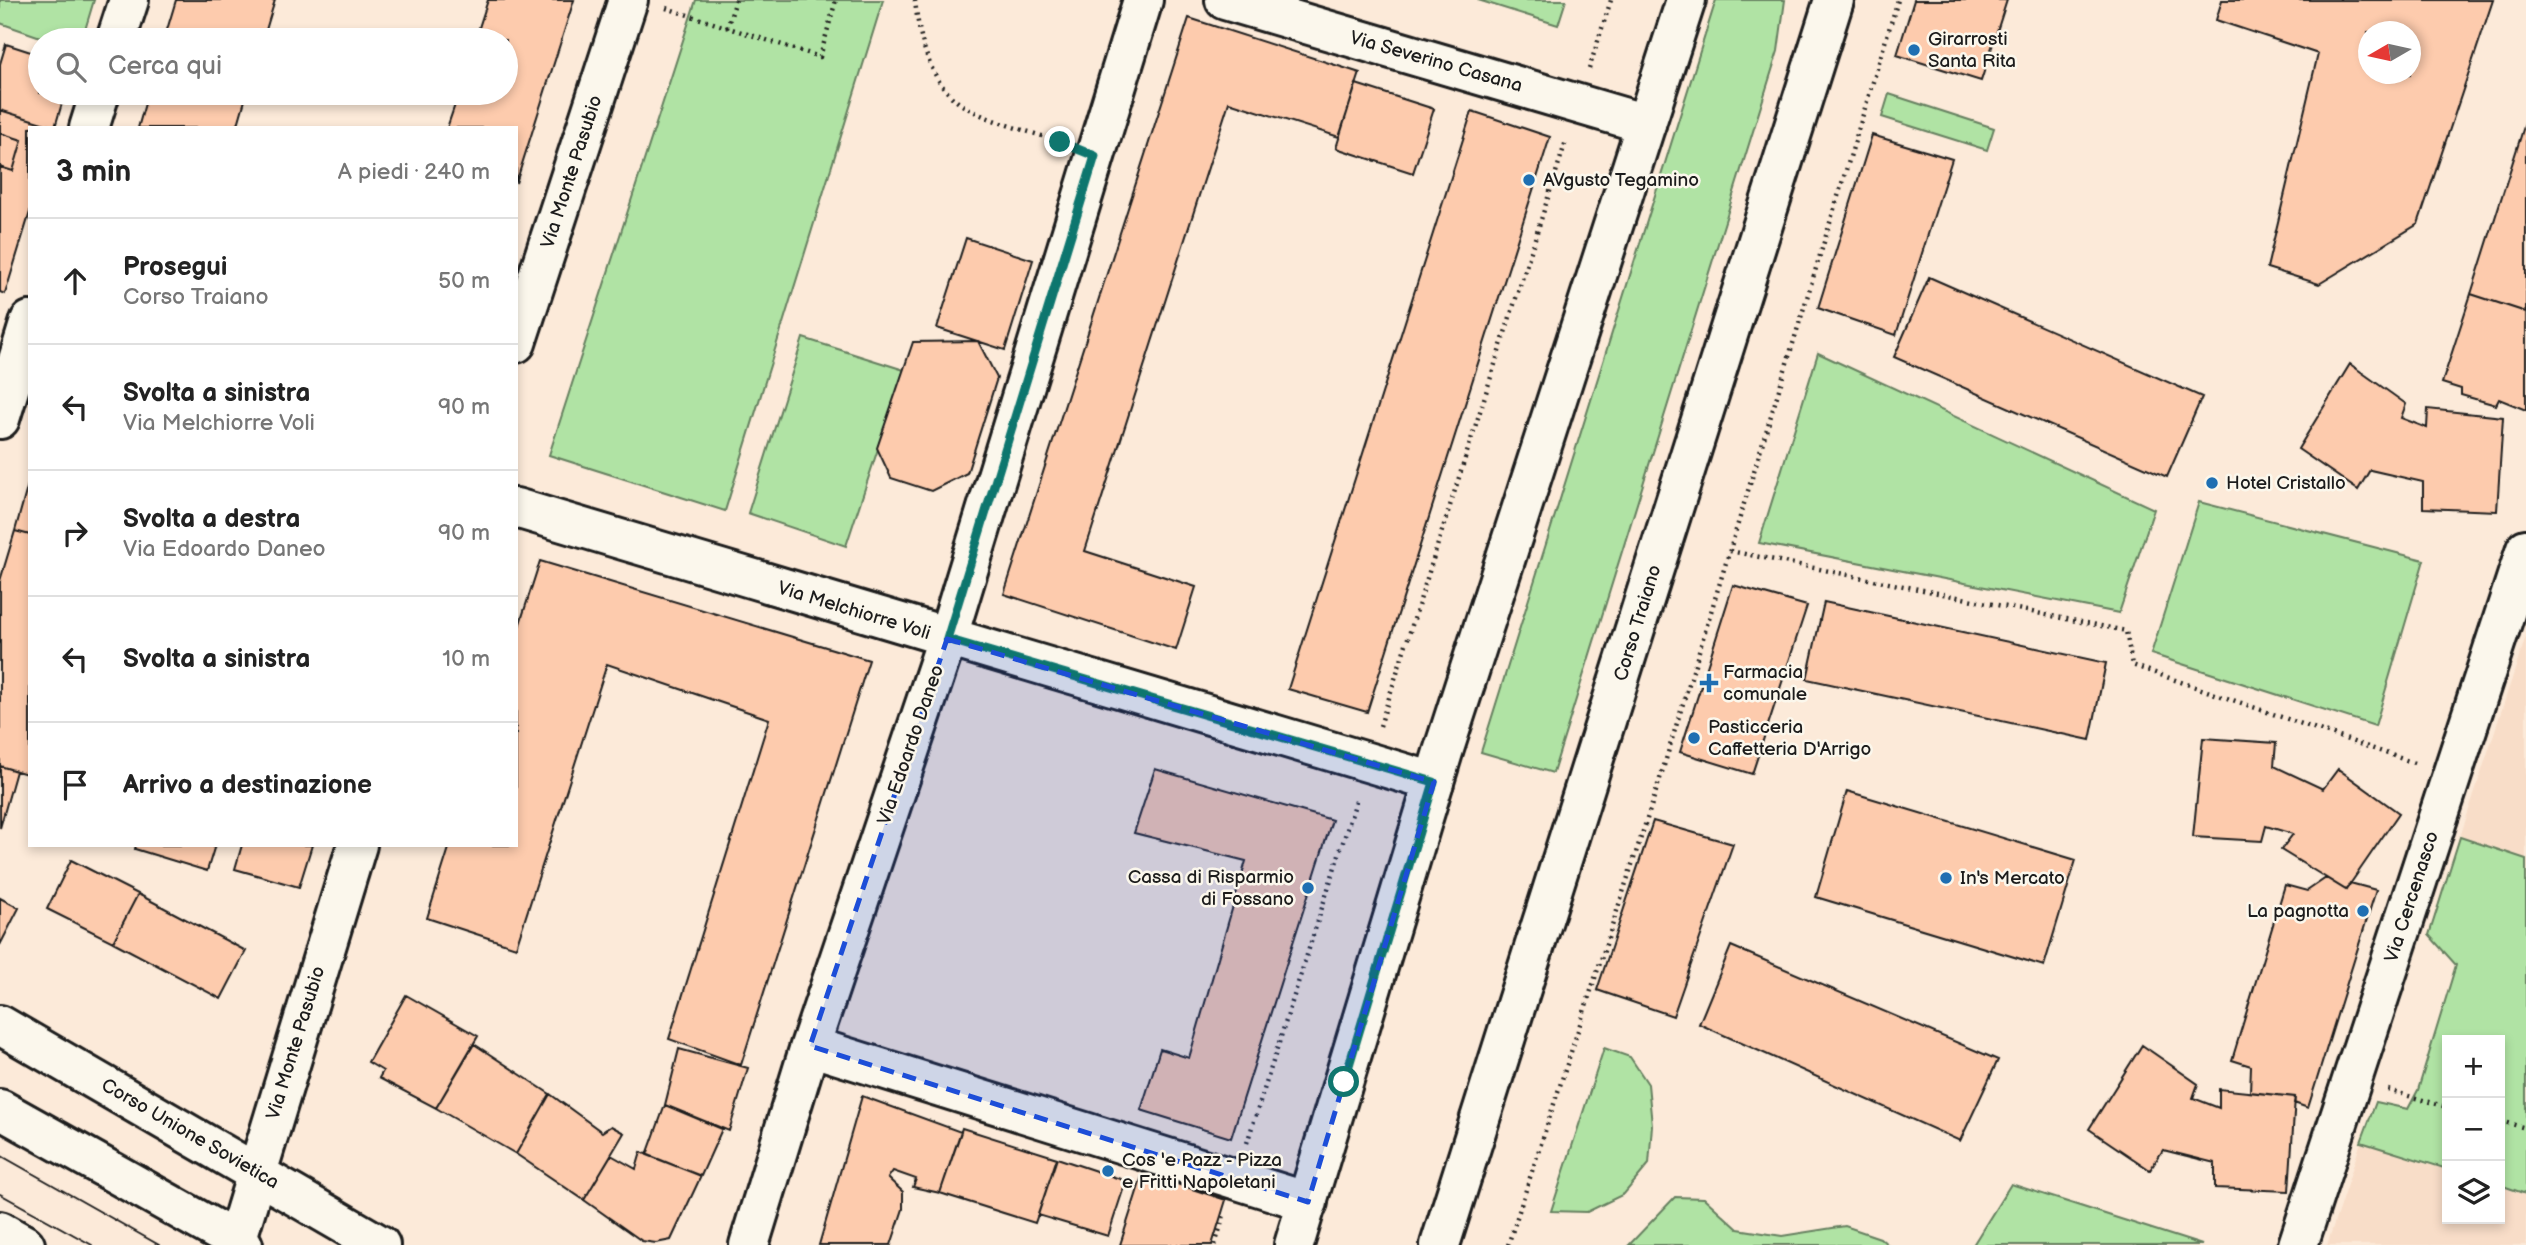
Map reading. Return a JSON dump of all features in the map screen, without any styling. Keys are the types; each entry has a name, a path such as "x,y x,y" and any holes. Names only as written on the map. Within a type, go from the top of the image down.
{"street":[{"path":"120,28 129,0"},
{"name":"Via Edoardo Daneo","path":"749,1245 810,1046 947,639 1143,0"},
{"name":"Via Severino Casana","path":"1225,0 1646,124"},
{"path":"1294,1245 1434,782 1686,0"},
{"name":"Corso Traiano","path":"1440,1245 1834,0"},
{"name":"Via Monte Pasubio","path":"518,338 641,2"},
{"path":"90,126 96,105"},
{"path":"0,419 16,357 28,326"},
{"name":"Via Melchiorre Voli","path":"518,509 947,639 1434,782"},
{"name":"Via Cercenasco","path":"2298,1245 2526,549"},
{"name":"Via Monte Pasubio","path":"238,1244 256,1172 357,847"},
{"name":"Corso Unione Sovietica","path":"0,1024 380,1245"},
{"path":"810,1046 1308,1202"},
{"path":"0,1109 238,1244"},
{"path":"1308,1202 1314,1245"},
{"path":"0,1231 25,1245"}],"path":[{"path":"727,28 736,0"},
{"path":"641,2 820,57 836,0"},
{"path":"915,0 927,60 951,96 978,113 1095,156"},
{"path":"1215,1245 1611,0"},
{"path":"1508,1245 1659,782 1898,0"},
{"path":"1730,551 2126,631 2132,665 2451,776"},
{"path":"2386,1090 2442,1106"},
{"path":"2505,1122 2526,1128"}],"highlighted area":[{"path":"947,639 1434,782 1308,1202 810,1046"}],"shaded area":[{"path":"2526,636 2526,859 2460,837"},
{"path":"2361,1142 2442,1168 2442,1224 2505,1224 2505,1189 2526,1195 2526,1245 2327,1245"}],"green space":[{"path":"0,0 94,0 86,28 28,28 28,33 0,23"},
{"path":"696,0 883,0 725,511 549,455"},
{"path":"1478,0 1566,0 1558,25"},
{"path":"1716,0 1785,0 1778,51 1553,773 1481,752"},
{"path":"1889,94 1994,128 1987,150 1882,117"},
{"path":"803,338 904,370 846,546 748,513"},
{"path":"1818,353 2154,509 2119,613 1759,543"},
{"path":"2199,502 2424,560 2375,726 2151,654"},
{"path":"2460,837 2526,859 2526,1194 2505,1187 2505,1035 2442,1035 2442,1167 2361,1142 2376,1102 2408,1109 2418,1090 2456,965 2429,935"},
{"path":"1604,1048 1630,1057 1648,1084 1652,1125 1649,1164 1624,1194 1587,1212 1551,1211"},
{"path":"2011,1184 2202,1245 1973,1245"},
{"path":"1675,1197 1704,1198 1738,1229 1782,1236 1845,1226 1880,1238 1888,1245 1629,1245"}],"building":[{"path":"176,0 275,0 267,28 168,28"},
{"path":"488,0 574,0 518,177 518,126 448,126 455,105 518,105 518,28 479,28"},
{"path":"1914,0 2007,0 1981,81 1897,55"},
{"path":"2222,0 2493,0 2418,224 2319,284 2267,268 2318,54 2216,20"},
{"path":"1189,18 1360,73 1339,137 1229,102 1085,551 1196,587 1176,650 1004,594"},
{"path":"6,44 28,51 28,105 61,105 55,126 0,110 0,64"},
{"path":"1356,84 1434,109 1413,173 1336,148"},
{"path":"145,105 244,105 238,126 139,126"},
{"path":"0,110 52,126 28,126 28,219 5,294 0,292 0,167 13,171 22,140 0,133"},
{"path":"1472,111 1550,137 1367,712 1288,689"},
{"path":"2526,120 2526,312 2471,294"},
{"path":"0,133 22,140 13,171 0,167"},
{"path":"1872,135 1952,159 1896,335 1818,308"},
{"path":"966,238 1033,260 1005,350 937,328"},
{"path":"1929,277 2202,397 2167,477 1894,357"},
{"path":"2471,294 2526,312 2526,410 2499,399 2496,405 2461,395 2461,389 2442,383"},
{"path":"978,341 997,378 967,473 931,491 891,478 877,448 913,342"},
{"path":"2350,364 2406,404 2401,418 2427,428 2428,409 2503,417 2497,511 2423,508 2423,482 2370,470 2358,490 2298,449"},
{"path":"28,485 28,534 15,531"},
{"path":"15,531 28,534 28,774 0,766 0,581"},
{"path":"540,561 869,660 741,1065 669,1039 769,719 607,664 516,947 427,918 449,847 518,847 518,630"},
{"path":"1733,585 1807,606 1752,774 1680,752"},
{"path":"1824,602 2106,663 2090,740 1807,679"},
{"path":"2203,738 2276,743 2274,766 2323,789 2338,769 2399,813 2346,890 2281,850 2293,834 2266,826 2262,841 2193,837"},
{"path":"0,766 16,771 0,828"},
{"path":"1155,769 1332,820 1231,1138 1141,1110 1160,1049 1189,1058 1246,861 1134,833"},
{"name":"In's Mercato","path":"1847,791 2076,860 2044,966 1816,897"},
{"path":"1653,821 1733,844 1673,1016 1597,990"},
{"path":"136,847 214,847 207,871"},
{"path":"241,847 311,847 299,887 235,869"},
{"path":"71,860 138,894 113,942 47,909"},
{"path":"2326,878 2346,890 2350,883 2376,890 2308,1108 2294,1103 2295,1097 2250,1092 2251,1066 2232,1060 2285,885 2307,891"},
{"path":"138,894 246,951 221,999 113,942"},
{"path":"0,898 19,908 0,945"},
{"path":"1731,946 1998,1060 1960,1141 1699,1024"},
{"path":"406,995 478,1036 436,1108 379,1078 383,1071 368,1062"},
{"path":"474,1044 550,1094 516,1154 436,1108"},
{"path":"2142,1045 2198,1084 2193,1098 2219,1108 2219,1089 2295,1097 2289,1191 2215,1188 2215,1163 2163,1150 2150,1170 2089,1129"},
{"path":"679,1049 748,1068 729,1131 665,1105"},
{"path":"550,1094 602,1132 611,1126 624,1133 584,1200 516,1154"},
{"path":"862,1096 961,1132 940,1193 913,1187 916,1179 893,1171 888,1178 903,1192 903,1209 891,1245 819,1245"},
{"path":"665,1105 722,1129 701,1176 647,1155"},
{"path":"962,1128 1057,1158 1035,1223 940,1193"},
{"path":"641,1152 701,1176 671,1240 656,1243 642,1241 584,1200 611,1155 636,1169"},
{"path":"1057,1158 1126,1181 1108,1236 1038,1215"},
{"path":"1143,1173 1226,1200 1212,1245 1120,1245"}],"tram line":[{"path":"0,1155 159,1245"},
{"path":"0,1194 92,1245"}],"place":[{"name":"Girarrosti Santa Rita","path":"1914,50"},
{"name":"AVgusto Tegamino","path":"1529,180"},
{"name":"Hotel Cristallo","path":"2212,483"},
{"name":"Farmacia comunale","path":"1709,683"},
{"name":"Pasticceria Caffetteria D'Arrigo","path":"1694,738"},
{"name":"In's Mercato","path":"1946,878"},
{"name":"Cassa di Risparmio di Fossano","path":"1308,888"},
{"name":"La pagnotta","path":"2363,911"},
{"name":"Cos 'e Pazz - Pizza e Fritti Napoletani","path":"1108,1171"}],"route":[{"path":"1060,142 1095,156 947,639 1434,782 1344,1082"}]}
